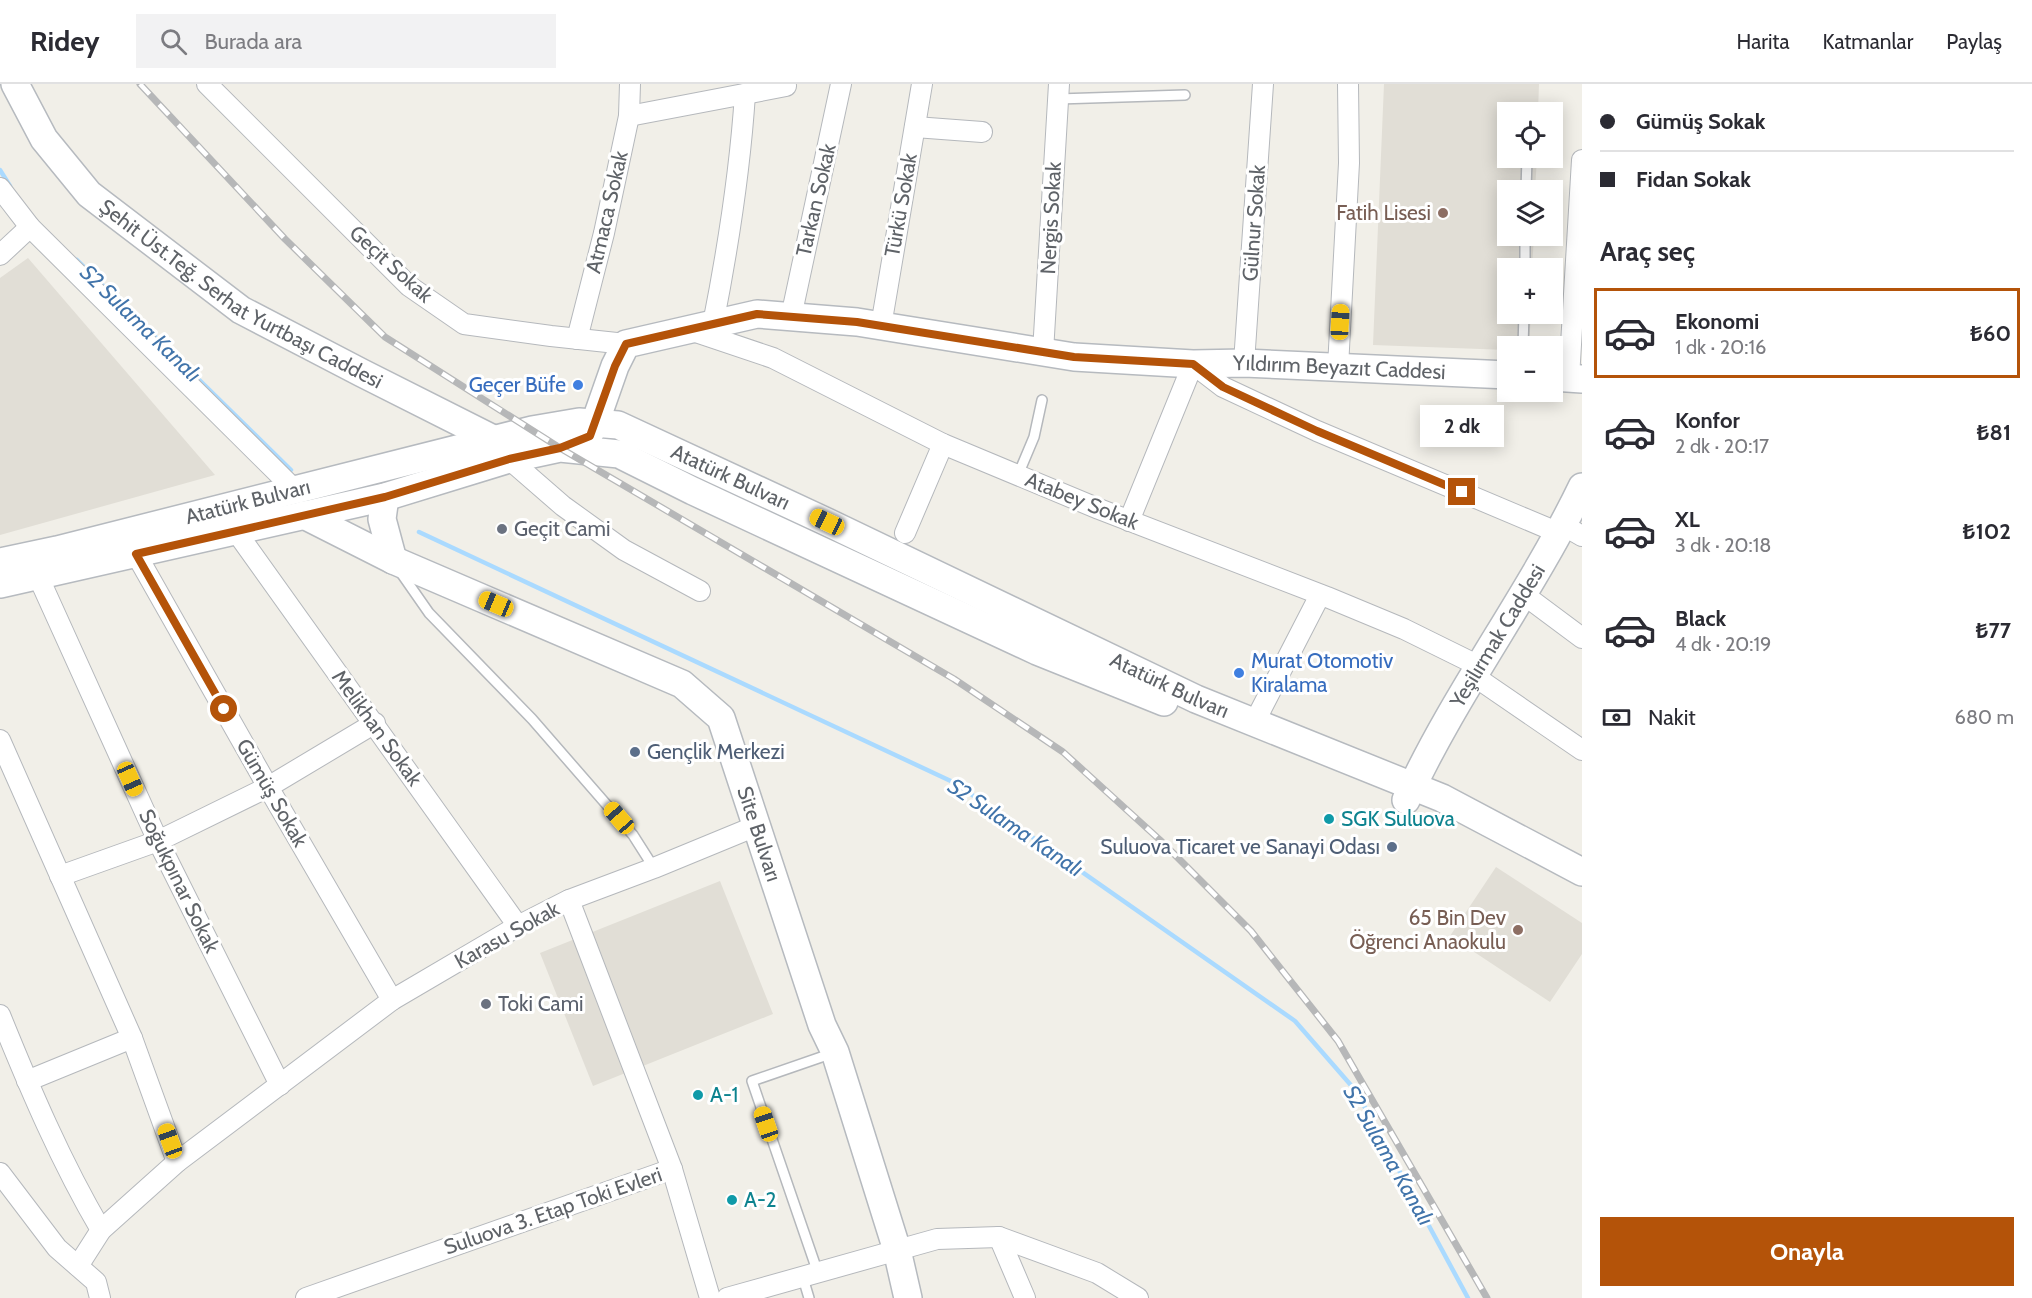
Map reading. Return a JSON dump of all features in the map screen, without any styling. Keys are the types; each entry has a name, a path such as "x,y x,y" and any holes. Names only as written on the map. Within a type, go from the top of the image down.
{"main road":[{"name":"Şehit Üst.Teğ. Serhat Yurtbaşı Caddesi","path":"15,84 44,139 89,194 242,310 502,449"},
{"name":"Yıldırım Beyazıt Caddesi","path":"626,344 757,314 881,326 1074,357 1193,364 1244,363 1497,374"},
{"path":"560,448 590,436 615,366 626,344"},
{"name":"Atatürk Bulvarı","path":"0,584 385,497 502,449 579,422 618,425 1196,699 1409,794 1558,874 1582,890"},
{"name":"Atatürk Bulvarı","path":"0,562 57,550 295,490 502,449 560,448 619,454 693,491 1037,651 1409,794 1442,798 1582,872"},
{"name":"Yeşilırmak Caddesi","path":"1409,794 1476,671 1523,594 1568,531 1582,487"},
{"path":"385,497 382,519 393,560"},
{"name":"Site Bulvarı","path":"304,515 393,560 682,684 721,718 822,1025 835,1052 897,1250 909,1298"}],"street":[{"name":"Geçit Sokak","path":"207,84 409,286 464,324 626,344"},
{"name":"Atmaca Sokak","path":"577,339 604,233 629,116 630,84"},
{"name":"Tarkan Sokak","path":"791,317 841,84"},
{"name":"Türkü Sokak","path":"881,326 922,84"},
{"name":"Gülnur Sokak","path":"1244,363 1263,84"},
{"path":"1338,367 1349,163 1348,84"},
{"path":"629,116 786,86"},
{"name":"Nergis Sokak","path":"1043,352 1058,92"},
{"path":"701,327 724,267 741,152 745,94"},
{"path":"915,127 982,132"},
{"path":"1568,378 1582,160"},
{"path":"0,188 30,227 295,490"},
{"path":"0,255 30,227"},
{"name":"Atabey Sokak","path":"701,327 773,358 943,444 1129,521 1404,629 1476,671 1582,750"},
{"path":"1129,521 1193,364 1223,387 1317,431 1568,531"},
{"path":"905,533 943,444"},
{"path":"502,449 562,506 624,550 700,591"},
{"name":"Melikhan Sokak","path":"235,530 518,926"},
{"name":"Gümüş Sokak","path":"136,554 392,1000"},
{"name":"Soğukpınar Sokak","path":"38,576 158,841 280,1085"},
{"path":"1523,594 1582,638"},
{"path":"1254,723 1320,595"},
{"path":"60,876 158,841 268,787 375,723"},
{"path":"2,749 132,1038 177,1162"},
{"name":"Karasu Sokak","path":"78,1266 101,1230 177,1162 392,1000 518,926 569,900 756,826"},
{"path":"569,900 672,1169"},
{"path":"0,1015 27,1081 76,1188 101,1230"},
{"path":"27,1081 132,1038"},
{"name":"Suluova 3. Etap Toki Evleri","path":"306,1298 672,1169 710,1298"},
{"path":"0,1173 57,1248 78,1266 98,1290"},
{"path":"999,1237 1025,1298"},
{"path":"727,1298 937,1239 999,1237 1097,1273 1138,1298"}],"lane":[{"path":"1058,92 1185,95"},
{"path":"1018,475 1034,437 1042,400"},
{"path":"393,560 429,613 532,719 633,835 654,868"},
{"path":"809,1298 810,1275 752,1081 835,1052"}],"shaded area":[{"name":"Fatih Lisesi","path":"1384,84 1539,84 1538,102 1497,102 1497,168 1536,168 1536,180 1497,180 1497,246 1533,246 1533,258 1497,258 1497,324 1530,324 1530,336 1497,336 1497,350 1373,345"},
{"path":"28,258 215,475 0,535 0,278"},
{"name":"65 Bin Dev Öğrenci Anaokulu","path":"1496,867 1582,923 1582,954 1550,1002 1450,936"},
{"path":"720,881 773,1014 593,1086 540,953"}],"waterway":[{"name":"S2 Sulama Kanalı","path":"0,170 10,186"},
{"name":"S2 Sulama Kanalı","path":"77,260 291,470"},
{"name":"S2 Sulama Kanalı","path":"419,532 955,783 1295,1021 1356,1091 1468,1298"}],"railway":[{"path":"140,84 285,239 385,337 560,448 954,679 1063,752 1160,840 1251,931 1338,1041 1487,1298"}],"place":[{"name":"Fatih Lisesi","path":"1443,213"},
{"name":"Geçer Büfe","path":"578,385"},
{"name":"Geçit Cami","path":"502,529"},
{"name":"Murat Otomotiv Kiralama","path":"1239,673"},
{"name":"Gençlik Merkezi","path":"635,752"},
{"name":"SGK Suluova","path":"1329,819"},
{"name":"Suluova Ticaret ve Sanayi Odası","path":"1392,847"},
{"name":"65 Bin Dev Öğrenci Anaokulu","path":"1518,930"},
{"name":"Toki Cami","path":"486,1004"},
{"name":"A-1","path":"698,1095"},
{"name":"A-2","path":"732,1200"}],"route":[{"path":"224,709 136,554 385,497 509,459 560,448 590,436 615,366 626,344 757,314 857,322 1074,357 1193,364 1223,387 1317,431 1462,492"}]}
